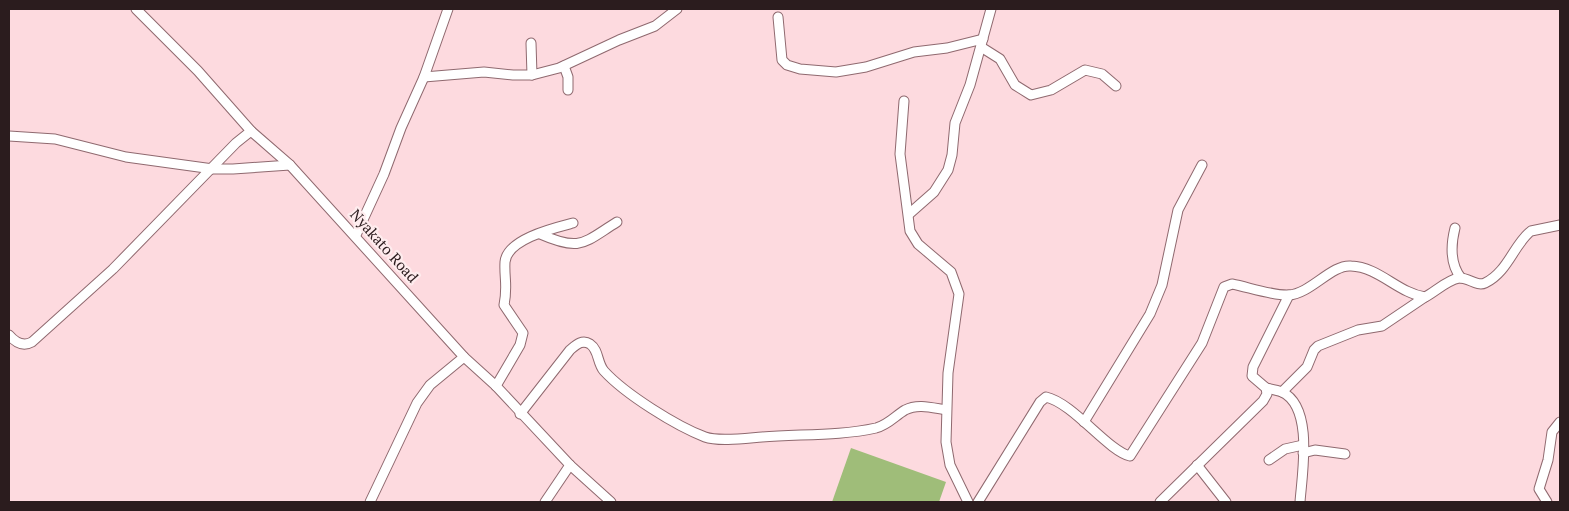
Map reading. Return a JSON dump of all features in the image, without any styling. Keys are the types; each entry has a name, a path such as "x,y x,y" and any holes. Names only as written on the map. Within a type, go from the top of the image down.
{"street":[{"name":"Nyakato Road","path":"136,9 198,71 251,131 290,165 356,235 464,357 496,386 520,414 570,465 611,502"},
{"path":"356,235 378,190 401,128 424,77 448,9"},
{"path":"424,77 484,72 512,76 532,74 564,66 619,40 655,26 677,9"},
{"path":"909,214 934,192 948,170 952,155 955,124 970,86 991,9"},
{"path":"778,17 782,60 792,68 836,72 853,70 914,52 982,43 1000,59 1015,85 1031,95 1051,90 1085,70 1102,74 1116,86"},
{"path":"531,43 532,74"},
{"path":"564,66 568,77 568,90"},
{"path":"904,101 900,154 910,231 918,244 951,272 959,294 946,410 946,442 950,465 968,502"},
{"path":"9,335 19,343 27,345 32,342 113,270 236,143 251,131"},
{"path":"9,136 55,139 126,157 213,168 233,169 290,165"},
{"path":"1084,422 1150,314 1162,285 1171,235 1178,210 1202,164"},
{"path":"540,234 564,242 585,243 617,222"},
{"path":"496,386 520,345 523,333 504,305 507,291 506,257 509,250 520,242 574,223"},
{"path":"1282,392 1307,367 1314,350 1318,346 1358,330 1382,326 1456,279 1461,278 1480,284 1486,283 1506,265 1531,231 1560,225"},
{"path":"1454,228 1452,238 1454,268 1461,278"},
{"path":"978,502 1043,399 1050,398 1084,422 1122,453 1130,456 1202,343 1224,287 1232,284 1289,295 1314,284 1340,268 1350,266 1377,274 1396,286 1425,297"},
{"path":"1289,295 1253,367 1252,376 1266,388 1282,392 1300,412 1303,449 1300,502"},
{"path":"520,414 570,350 577,343 583,342 590,344 595,350 604,372 631,393 661,414 709,438 850,432 879,428 912,408 930,407 946,410"},
{"path":"370,502 418,403 430,385 464,357"},
{"path":"1160,502 1263,401 1267,394 1266,388"},
{"path":"1547,502 1539,489 1548,460 1552,432 1560,422"},
{"path":"1269,460 1285,449 1345,454"},
{"path":"545,502 570,465"},
{"path":"1197,465 1226,502"}],"green space":[{"path":"851,448 946,482 939,502 832,502"}]}
